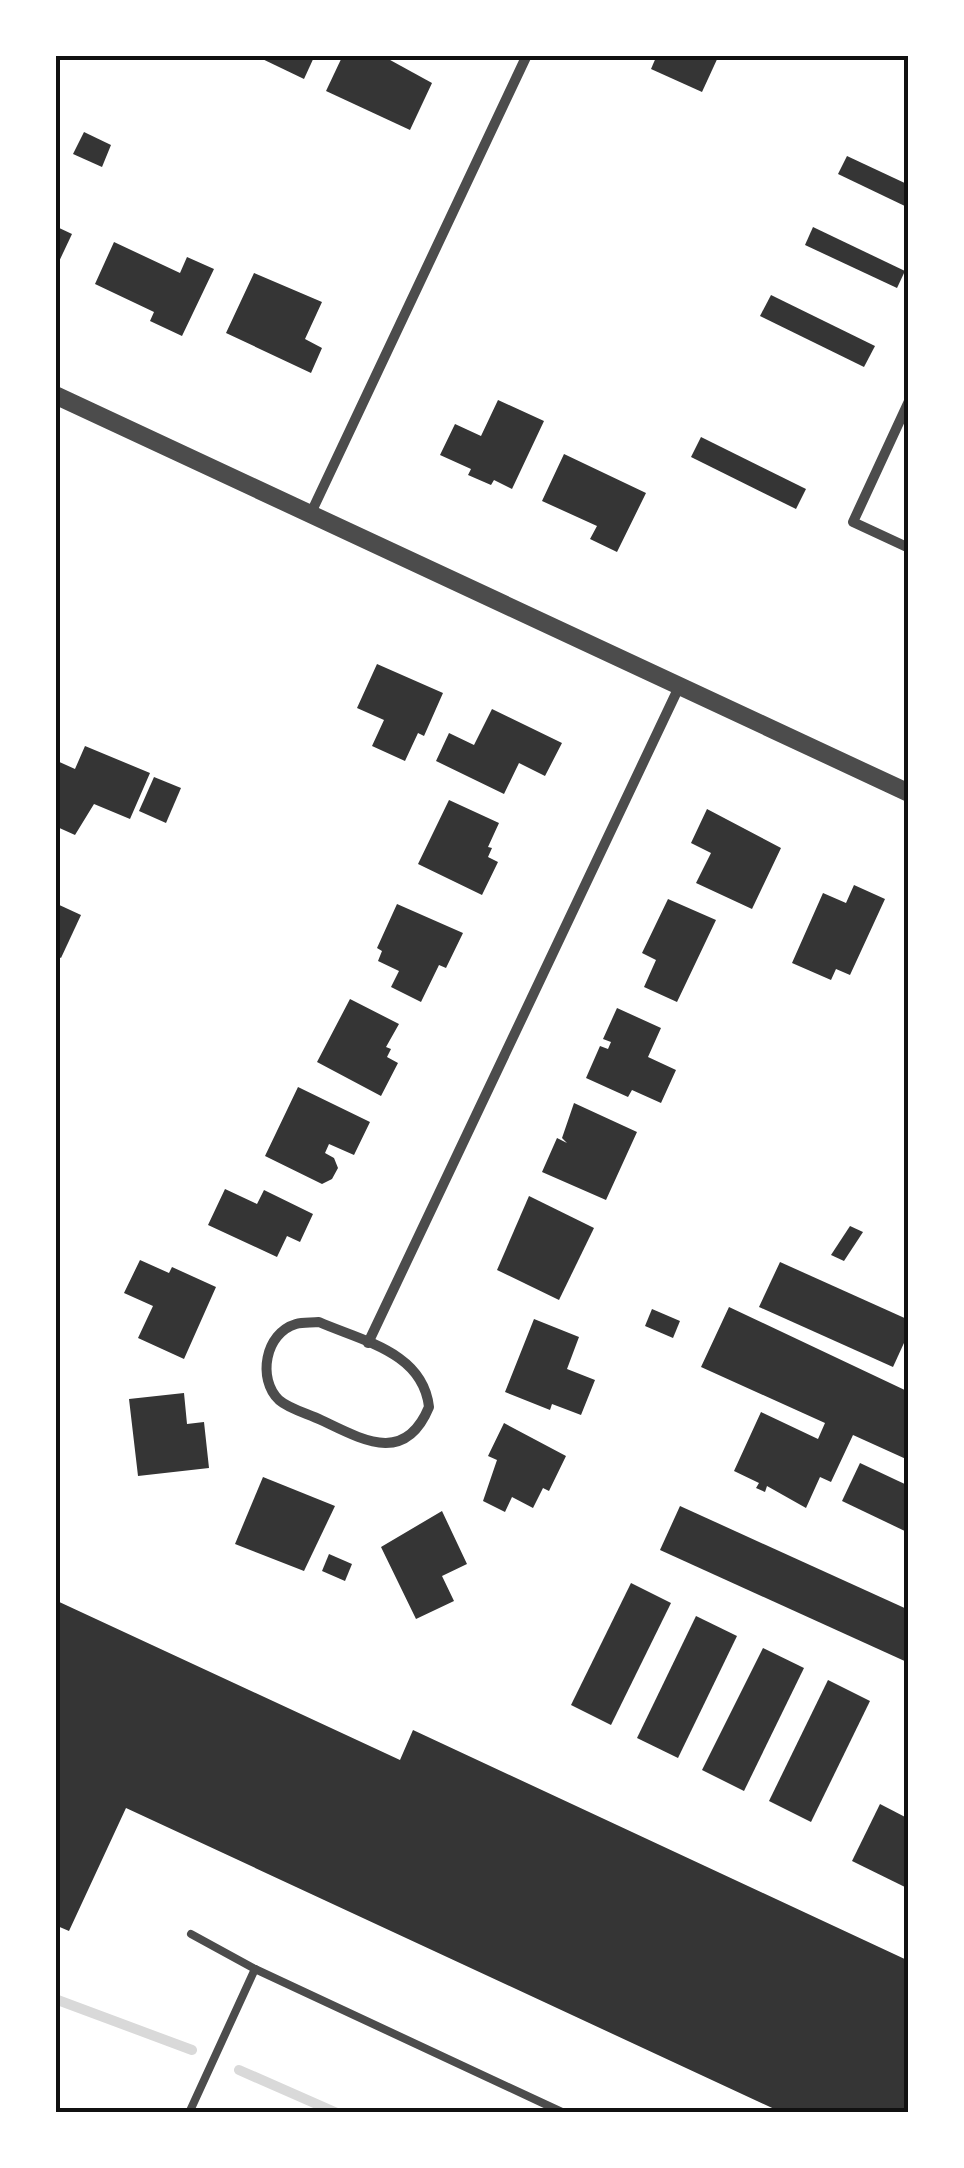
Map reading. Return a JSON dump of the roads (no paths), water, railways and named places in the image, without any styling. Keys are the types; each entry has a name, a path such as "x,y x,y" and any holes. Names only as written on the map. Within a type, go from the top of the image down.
{"street":[{"path":"309,516 527,55"},
{"path":"55,395 679,687 907,787"},
{"path":"909,400 853,522 909,548"},
{"path":"368,1343 679,687"},
{"path":"319,1322 368,1343 404,1358 418,1372 427,1390 429,1406 422,1423 394,1442 372,1444 280,1401 267,1380 266,1360 276,1339 293,1324 319,1322"}],"lane":[{"path":"192,1934 255,1969 564,2113"},
{"path":"189,2113 255,1969"}],"waterway":[{"path":"55,1999 192,2050"},
{"path":"239,2070 337,2113"}]}
